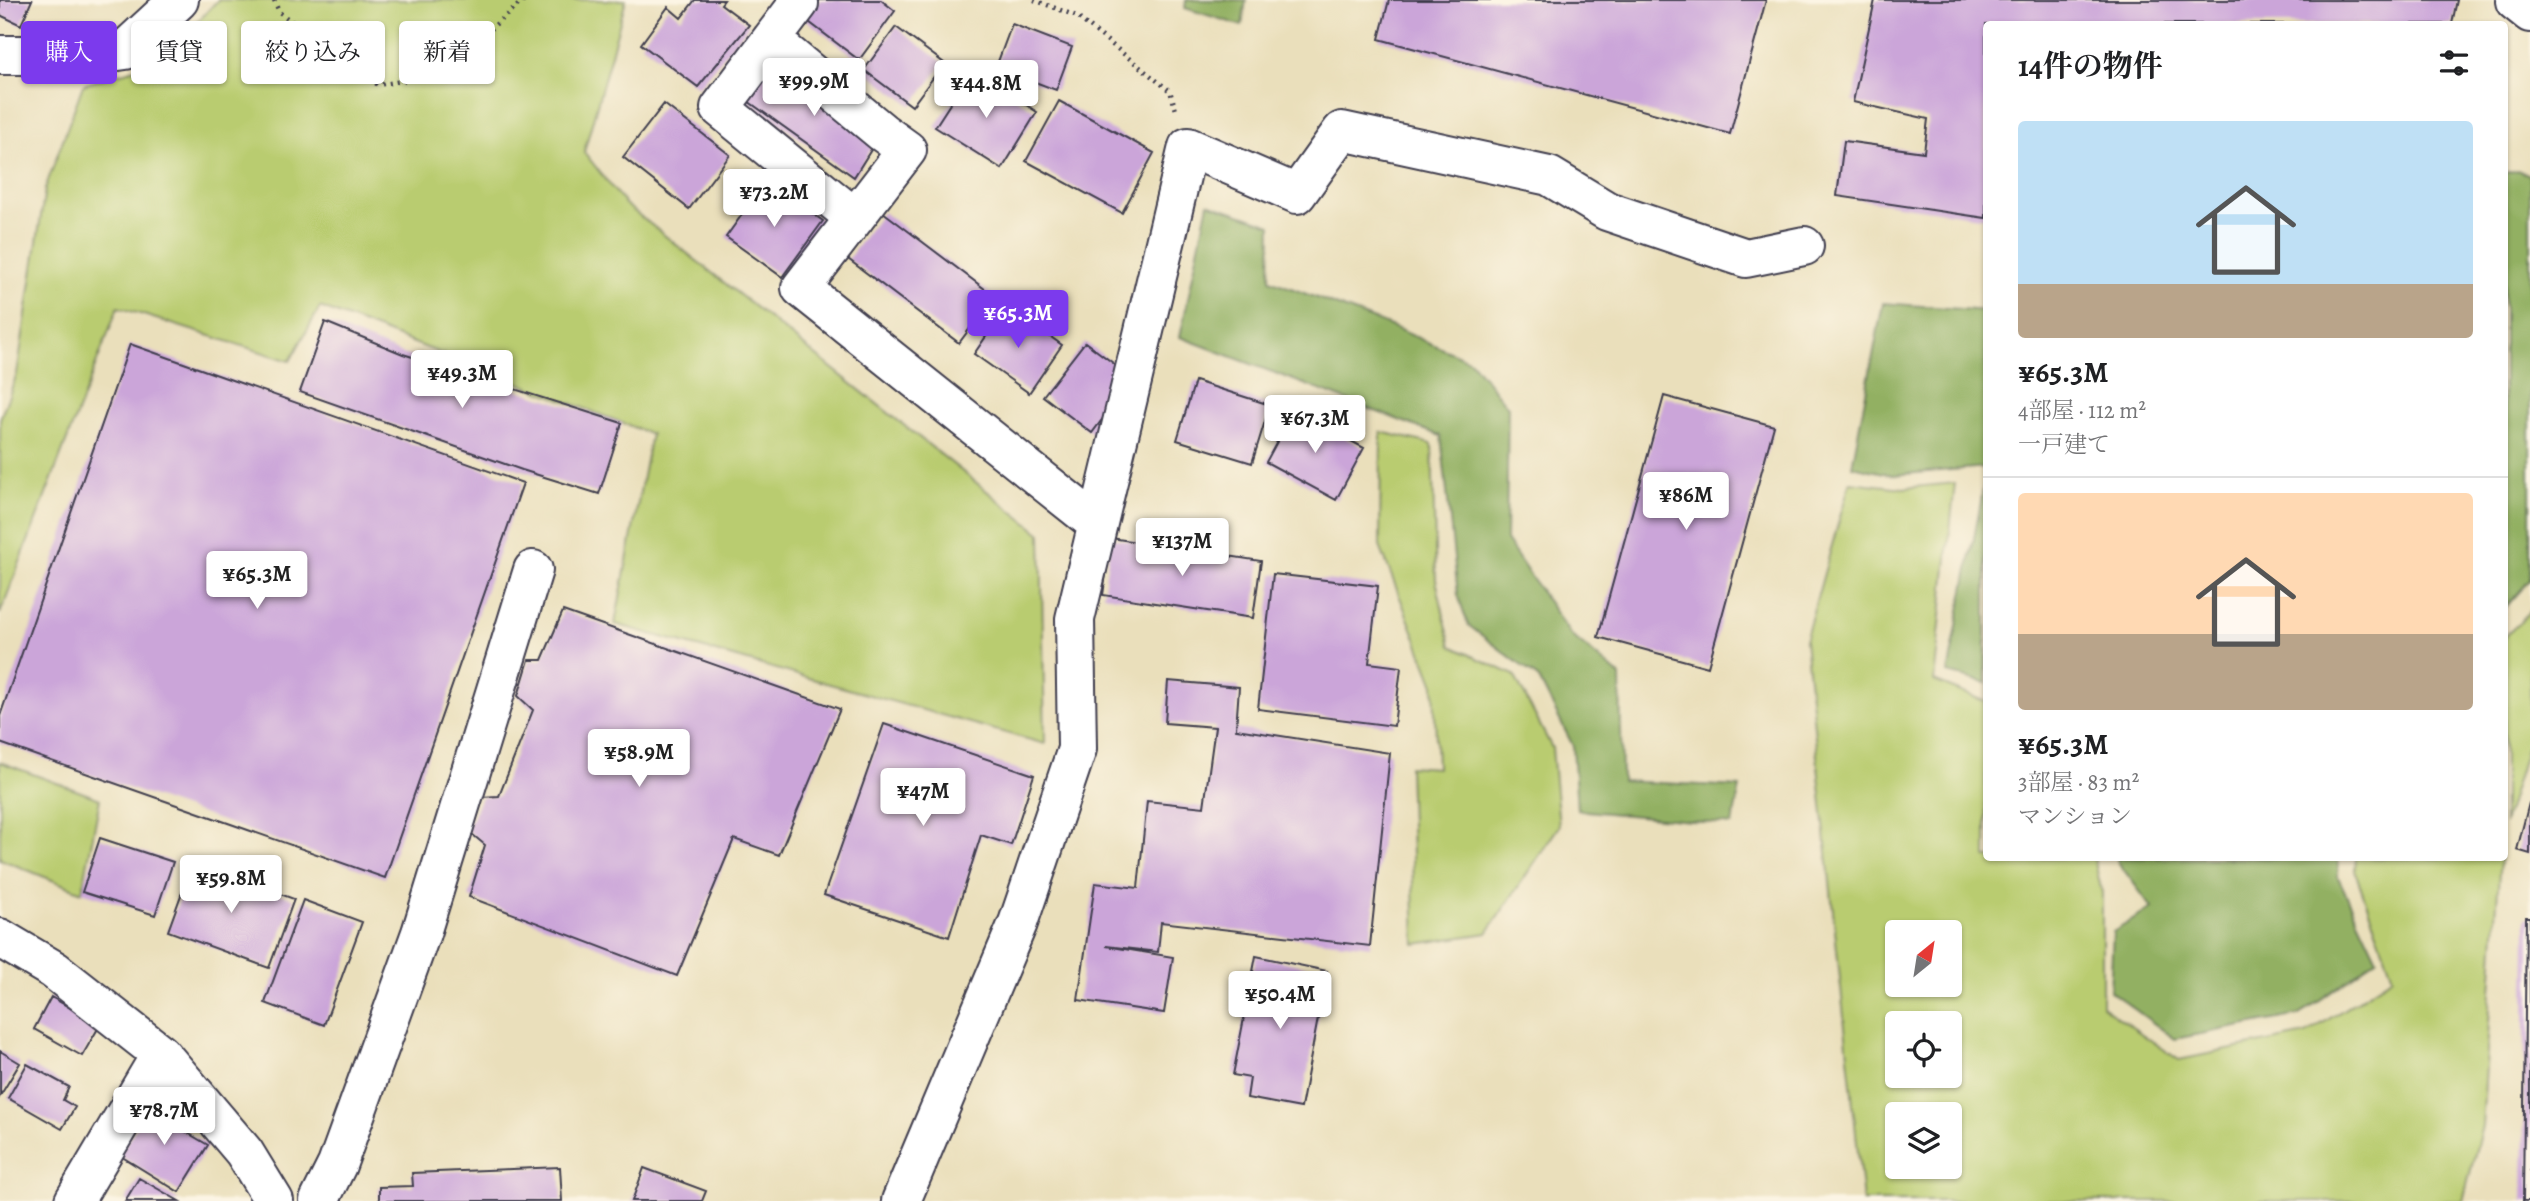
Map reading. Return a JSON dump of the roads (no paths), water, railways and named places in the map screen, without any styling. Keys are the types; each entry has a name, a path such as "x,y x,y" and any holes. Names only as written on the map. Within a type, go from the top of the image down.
{"street":[{"path":"0,55 91,55 125,50 179,0"},
{"path":"796,0 799,2 720,108 855,218"},
{"path":"2515,1 2530,13"},
{"path":"771,40 906,149 801,288 1096,523"},
{"path":"901,1201 1018,923 1077,749 1075,618 1188,147 1297,194 1342,131 1549,177 1607,211 1746,258 1804,246"},
{"path":"319,1201 337,1165 422,933 533,570"},
{"path":"0,938 54,970 161,1054 244,1152 274,1201"},
{"path":"74,1201 161,1054"}]}
